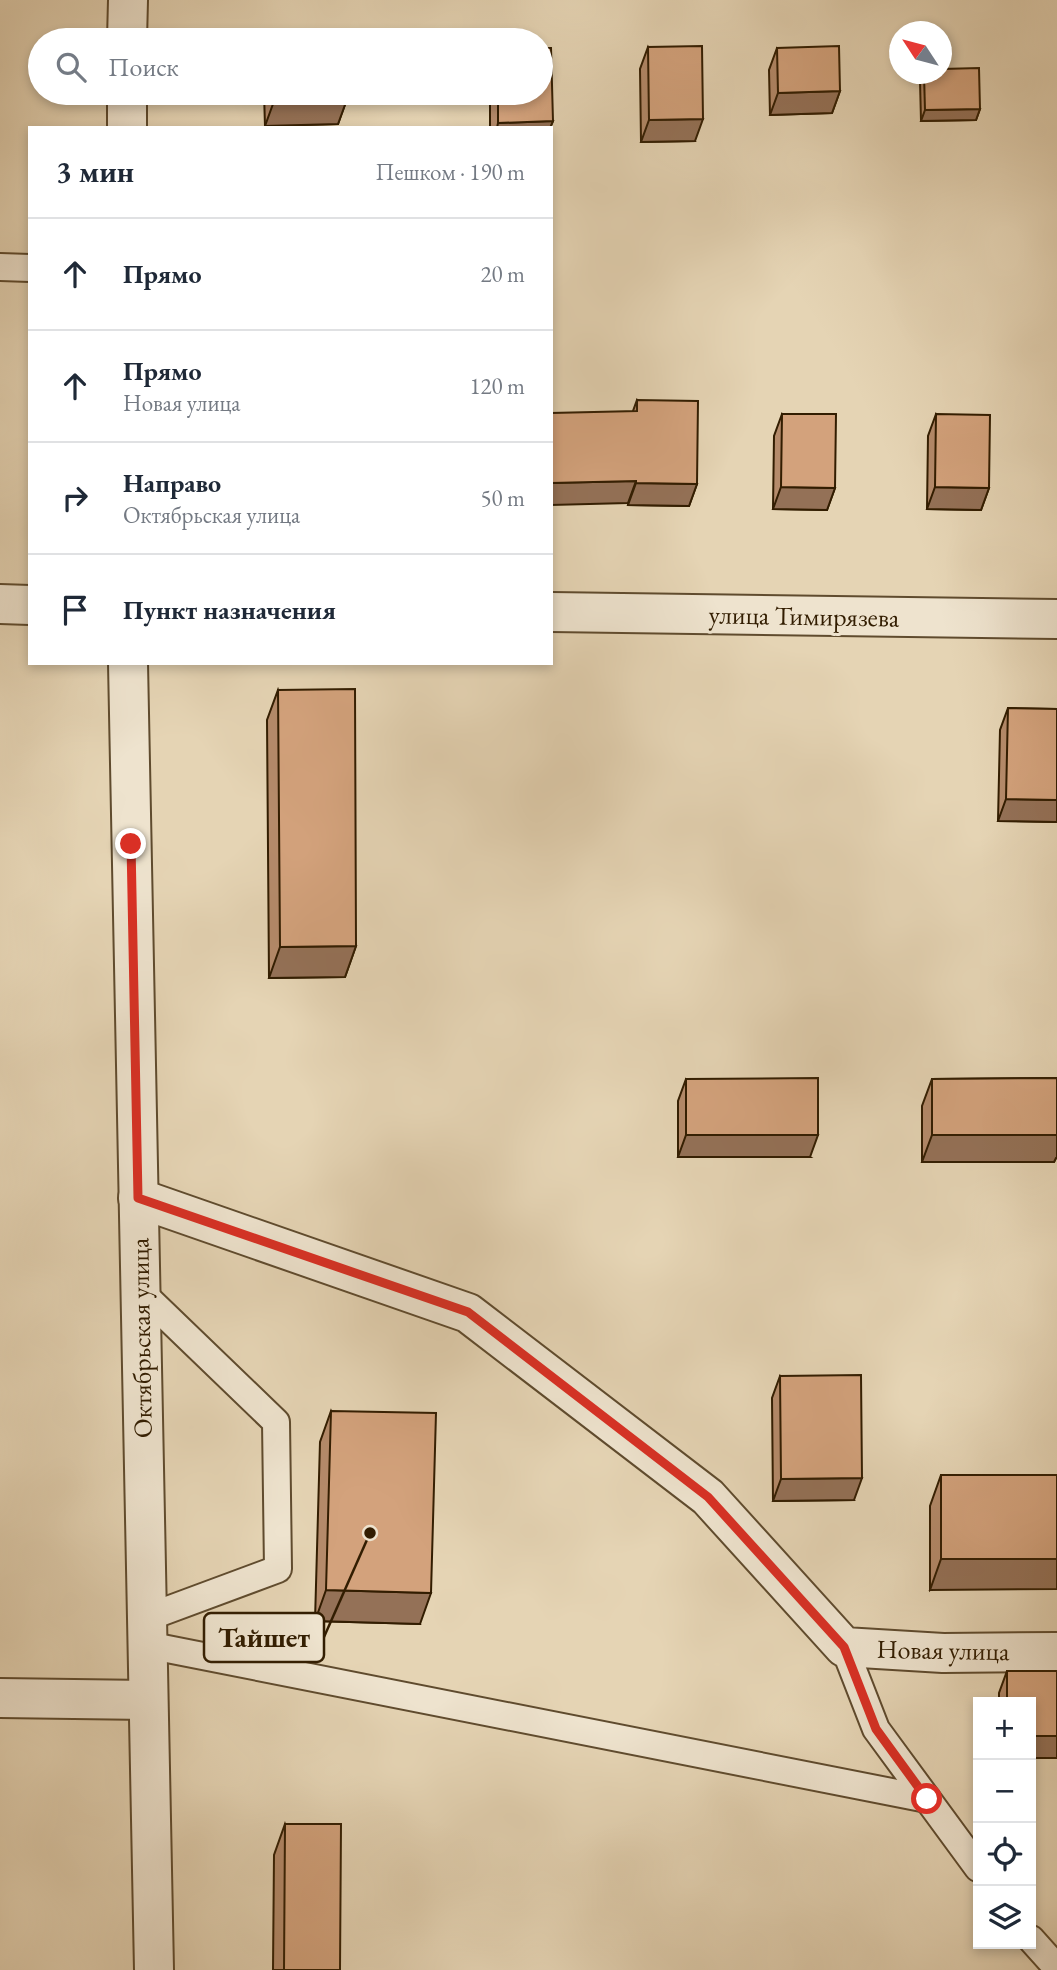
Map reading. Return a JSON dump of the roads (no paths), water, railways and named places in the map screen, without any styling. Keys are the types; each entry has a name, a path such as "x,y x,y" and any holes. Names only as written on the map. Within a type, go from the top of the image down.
{"street":[{"path":"127,28 128,0"},
{"path":"127,105 127,126"},
{"path":"0,604 28,605"},
{"name":"улица Тимирязева","path":"553,612 1057,620"},
{"name":"Октябрьская улица","path":"128,665 154,1970"},
{"name":"Новая улица","path":"138,1198 468,1312 708,1497 844,1647 943,1653 1057,1652"},
{"path":"0,1698 148,1700"}],"lane":[{"path":"0,267 28,268"},
{"path":"140,1292 276,1422 278,1569 146,1632"},
{"path":"146,1632 927,1799"},
{"path":"844,1647 876,1729 973,1861"},
{"path":"1036,1945 1057,1968"}],"place":[{"name":"Тайшет","path":"370,1533"}]}
